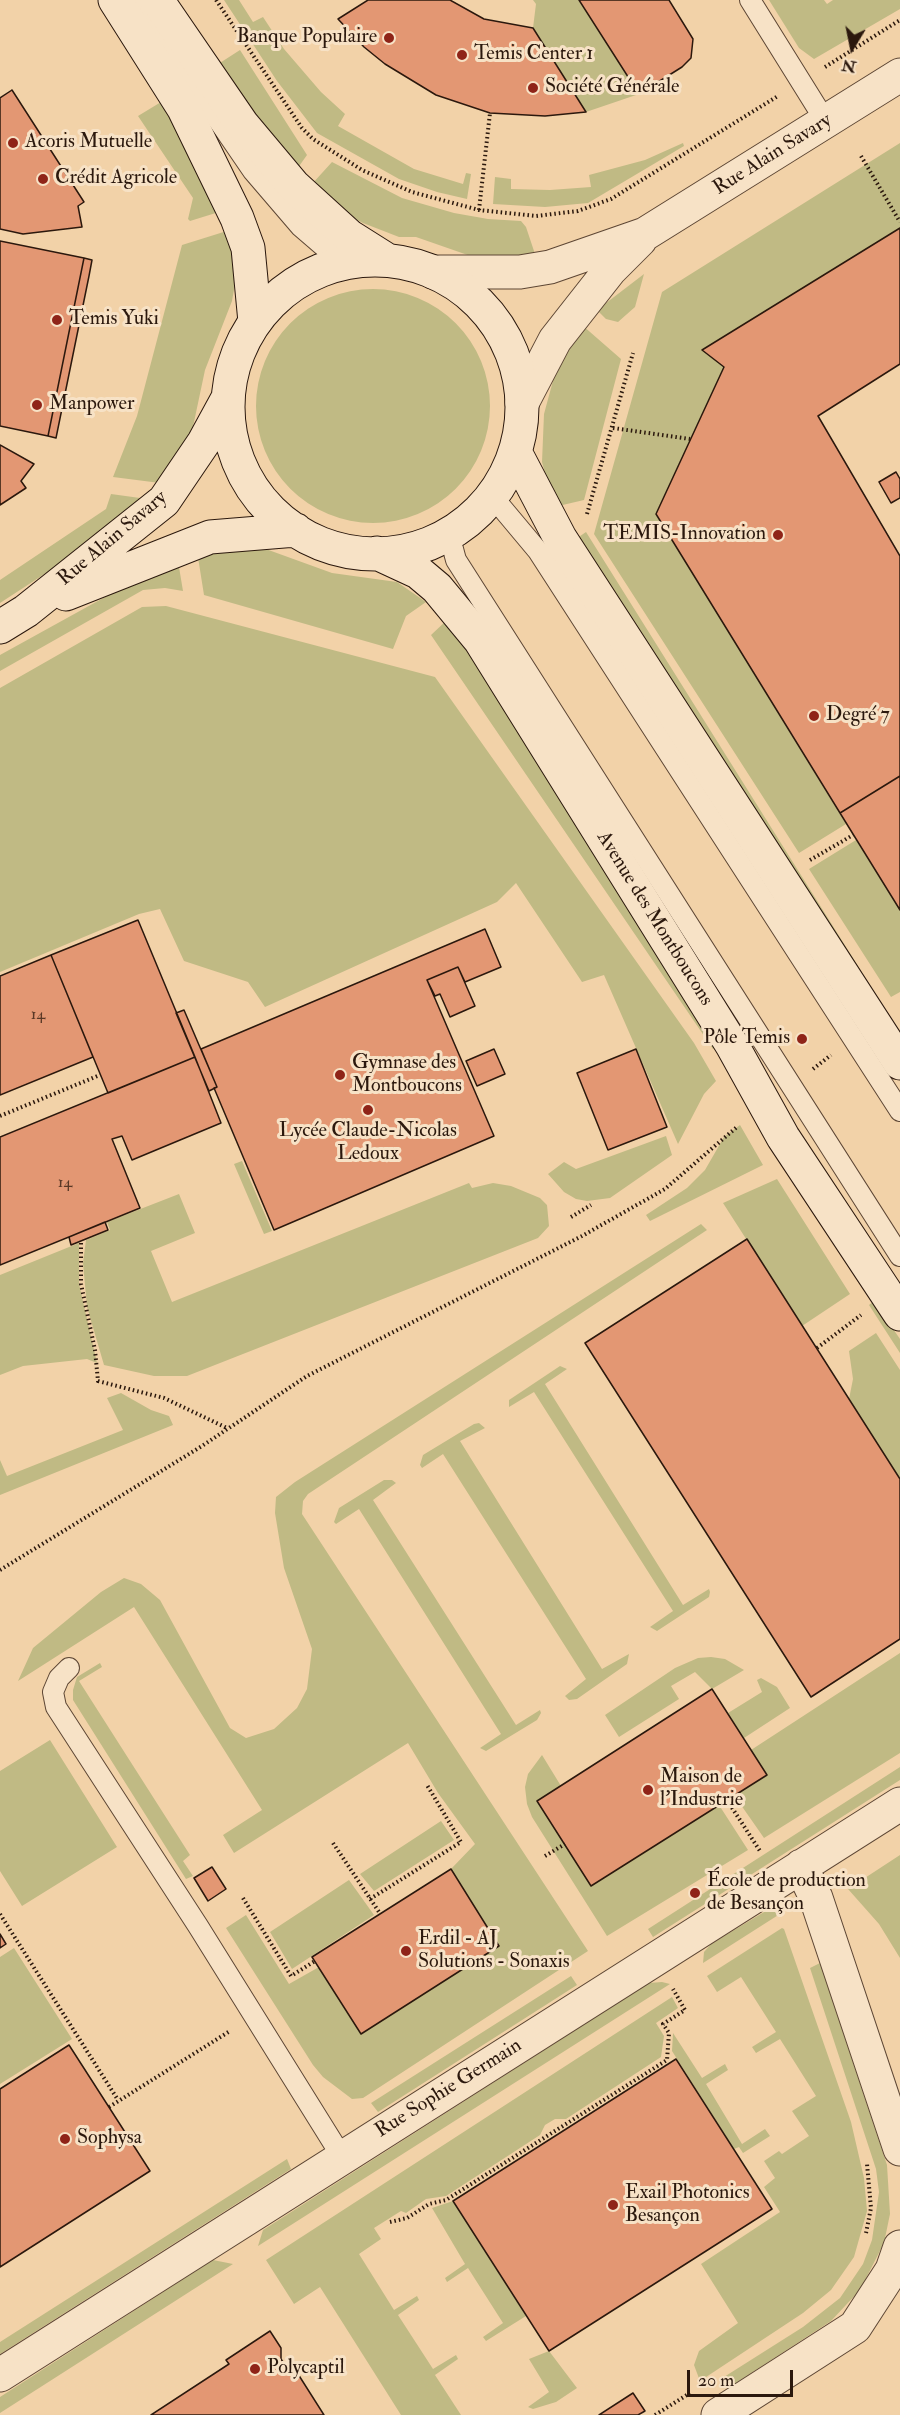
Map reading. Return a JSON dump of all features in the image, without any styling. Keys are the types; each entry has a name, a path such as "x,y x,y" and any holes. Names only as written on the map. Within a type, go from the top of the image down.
{"street":[{"path":"116,0 184,109 237,218 248,248 255,322"},
{"path":"157,0 242,124 294,186 349,236 387,260 433,272 472,297 501,331 519,373 522,403 515,452 506,475 492,496 477,513 449,534 414,549 377,553 335,548 296,530 282,520 258,496 240,465 231,432 228,398 239,352 255,322 273,301 294,285 318,272 344,264 387,260"},
{"name":"Rue Alain Savary","path":"433,272 520,272 550,267 645,234 900,75"},
{"name":"Rue Alain Savary","path":"522,403 555,340 610,270 645,234"},
{"name":"Rue Alain Savary","path":"13,619 164,501 204,442 228,398"},
{"path":"515,452 560,538 900,1063"},
{"name":"Rue Alain Savary","path":"13,619 210,537 296,530"},
{"name":"Avenue des Montboucons","path":"377,553 418,572 437,588 480,640 732,1045 783,1137 900,1314"},
{"name":"Rue Sophie Germain","path":"0,2375 900,1804"},
{"path":"801,1866 816,1898 900,2149"},
{"path":"734,2411 855,2327 896,2267"}],"lane":[{"path":"136,0 253,171 301,227 344,264"},
{"path":"750,0 826,122"},
{"path":"492,496 538,551 900,1111"},
{"path":"449,534 456,560 900,1256"},
{"path":"69,1668 59,1678 53,1692 56,1707 342,2157"}],"path":[{"path":"216,0 302,128 313,139 362,170 412,192 479,210 536,216 578,211 611,199 900,20"},
{"path":"479,210 490,112"},
{"path":"861,156 900,222"},
{"path":"584,522 633,353"},
{"path":"613,428 690,439"},
{"path":"819,855 853,835"},
{"path":"0,1116 100,1075"},
{"path":"0,1570 202,1446 307,1376 582,1236 665,1189 740,1125"},
{"path":"571,1217 591,1205"},
{"path":"81,1243 81,1284 95,1350 98,1381 164,1398 227,1428"},
{"path":"816,1348 862,1315"},
{"path":"370,1899 461,1842 427,1785"},
{"path":"727,1800 760,1851"},
{"path":"333,1843 379,1912"},
{"path":"545,1856 565,1844"},
{"path":"243,1898 291,1976 315,1961"},
{"path":"0,1914 118,2100"},
{"path":"390,2222 407,2218 429,2204 446,2200 667,2060 669,2033 663,2025 685,2010 673,1989"},
{"path":"109,2107 254,2016"},
{"path":"864,2241 871,2208 866,2163"},
{"path":"655,2415 693,2391"}],"shaded area":[{"path":"224,0 239,0 253,22 263,17 284,49 321,92 345,114 338,126 414,169 463,184 466,173 471,174 467,199 399,179 317,133 277,81"},
{"path":"533,0 579,0 639,94 586,112 533,28 536,4"},
{"path":"769,0 824,0 827,4 833,0 900,0 900,9 814,59 799,48"},
{"path":"240,50 307,155 297,169 212,68"},
{"path":"166,99 219,212 190,221 188,219 193,198 138,116"},
{"path":"683,143 684,146 588,203 545,207 493,204 495,177 511,179 511,189 550,190 591,187 589,175 645,160"},
{"path":"900,143 900,228 702,350 724,367 656,514 846,824 799,853 594,534 662,292"},
{"path":"332,162 402,198 454,213 488,219 521,221 526,227 536,257 482,260 416,237 399,237 363,223 342,212 312,184"},
{"path":"230,230 235,284 232,301 205,370 190,441 160,483 113,477 137,416 182,245"},
{"path":"644,274 635,307 618,322 606,319 597,310"},
{"path":"361,289 385,289 418,298 438,308 456,323 471,341 481,361 488,383 490,406 488,429 481,451 471,471 456,489 438,504 407,518 385,523 361,523 339,518 308,504 282,480 275,471 261,440 256,418 256,394 261,372 275,341 299,315 308,308 339,294"},
{"path":"582,325 621,359 584,500 554,507 542,462 544,414 557,366"},
{"path":"111,494 140,498 133,510 106,534 0,603 0,580 106,509"},
{"path":"586,532 873,990 864,997 570,543"},
{"path":"263,548 332,573 397,582 426,602 406,616 393,649 204,595 197,551"},
{"path":"178,561 183,591 165,588 143,590 0,671 0,655 134,581"},
{"path":"166,606 435,677 694,1043 716,1081 704,1094 678,1144 604,975 582,982 516,883 497,902 265,1007 248,982 184,961 160,909 139,914 0,972 0,688 142,607"},
{"path":"447,620 719,1037 719,1045 713,1049 431,635"},
{"path":"856,840 900,910 900,992 891,997 809,869"},
{"path":"740,1125 763,1165 650,1221 646,1215 687,1188 705,1170 724,1137"},
{"path":"666,1136 672,1155 610,1198 587,1201 576,1199 564,1192 548,1174 564,1162 576,1169"},
{"path":"242,1161 272,1231 264,1234 234,1164"},
{"path":"777,1179 850,1294 802,1326 723,1203"},
{"path":"469,1183 472,1188 493,1183 511,1186 540,1198 547,1205 549,1226 538,1238 187,1376 154,1376 104,1365 87,1307 83,1263 86,1240 110,1230 107,1222 179,1194 195,1233 151,1251 172,1302"},
{"path":"701,1224 707,1230 308,1494 303,1501 302,1514 588,1951 363,2098 352,2099 323,2077 313,2065 226,1928 246,1915 289,1984 319,1967 361,2034 499,1946 451,1869 475,1844 438,1793 408,1743 234,1853 223,1835 262,1810 134,1607 18,1681 33,1648 101,1592 124,1578 141,1584 160,1600 230,1728 246,1738 274,1729 297,1708 307,1689 312,1649 284,1568 275,1513 276,1497 295,1482"},
{"path":"79,1243 79,1284 97,1363 87,1359 23,1366 0,1375 0,1275"},
{"path":"874,1301 900,1339 900,1353 869,1305"},
{"path":"876,1333 900,1370 900,1479 849,1399 853,1379 849,1351"},
{"path":"560,1366 567,1369 545,1384 683,1605 709,1589 709,1597 657,1631 650,1627 673,1611 534,1392 509,1407 509,1400"},
{"path":"121,1393 151,1410 169,1416 173,1425 0,1495 0,1460 7,1476 123,1430 107,1398"},
{"path":"479,1423 485,1428 460,1441 602,1669 629,1654 627,1664 577,1699 569,1700 565,1696 586,1679 443,1454 422,1468 420,1465 423,1455"},
{"path":"384,1480 392,1480 396,1483 373,1500 516,1725 540,1710 541,1713 537,1720 486,1751 480,1748 501,1734 359,1509 336,1524 334,1522 339,1508"},
{"path":"900,1653 900,1753 764,1838 734,1795 751,1750"},
{"path":"698,1658 725,1659 744,1670 712,1689 695,1672 671,1686 679,1699 619,1737 605,1715 675,1668"},
{"path":"100,1663 102,1667 79,1681 190,1855 183,1861 193,1876 186,1879 73,1700 77,1677"},
{"path":"761,1678 777,1687 790,1708 744,1738 728,1713 762,1692 757,1680"},
{"path":"50,1740 117,1847 22,1906 0,1871 0,1771"},
{"path":"542,1755 561,1786 537,1801 591,1886 719,1805 748,1850 607,1936 532,1817 527,1804 525,1787 528,1774"},
{"path":"900,1767 900,1780 653,1937 648,1929"},
{"path":"441,1821 454,1840 374,1891 360,1874"},
{"path":"900,1855 900,1958 879,1924 848,1889"},
{"path":"349,1880 374,1915 292,1969 270,1932"},
{"path":"779,1903 794,1905 703,1963 704,1952 711,1944"},
{"path":"782,1928 851,2122 864,2178 867,2211 854,2257 831,2290 803,2313 700,2381 694,2365 699,2351 738,2323 701,2264 780,2212 764,2187 775,2178 764,2161 779,2151 782,2154 809,2136 792,2111 816,2096 780,2039 756,2053 752,2047 776,2032 741,1977 717,1992 707,1976"},
{"path":"14,1948 72,2039 0,2084 0,1957"},
{"path":"820,1963 887,2165 890,2214 884,2243 860,2290 831,2321 730,2387 724,2377 803,2327 840,2298 863,2264 872,2240 879,2192 876,2169 810,1968"},
{"path":"571,1976 577,1985 378,2112 371,2103"},
{"path":"649,1983 670,1984 258,2246 263,2230"},
{"path":"672,1997 678,2008 656,2023 664,2036 661,2057 566,2119 555,2119 545,2125 540,2135 446,2196 426,2199 406,2213 401,2211 374,2228 381,2239 359,2254 394,2310 417,2296 419,2300 398,2315 433,2369 456,2355 458,2359 435,2375 461,2415 401,2415 320,2287 294,2304 266,2260"},
{"path":"673,2033 702,2078 725,2064 728,2070 706,2084 742,2144 765,2129 770,2136 743,2153 739,2147 734,2149 672,2051"},
{"path":"287,2159 291,2169 0,2354 0,2342"},
{"path":"453,2201 526,2316 486,2341 483,2337 503,2323 468,2268 447,2282 445,2278 465,2264 432,2208"},
{"path":"213,2260 233,2264 0,2413 0,2397"},
{"path":"549,2351 577,2388 556,2402 533,2409 528,2407 549,2392 529,2359"}],"building":[{"name":"Temis Center 1","path":"368,0 450,0 484,19 533,28 586,112 545,116 490,113 436,95 385,64 364,47 338,19"},
{"path":"579,0 669,0 693,39 691,58 682,67 639,94"},
{"path":"12,90 84,202 78,206 82,227 23,234 0,229 0,98"},
{"name":"TEMIS-Innovation","path":"900,228 900,364 818,416 900,556 900,776 840,813 656,514 724,367 702,350"},
{"path":"0,241 84,258 48,436 0,426"},
{"path":"84,258 92,260 56,438 48,436"},
{"path":"0,445 34,464 21,481 26,488 0,505"},
{"path":"896,472 900,479 900,498 891,503 879,482"},
{"path":"900,776 900,910 840,813"},
{"path":"138,920 195,1057 108,1093 51,955"},
{"name":"Gymnase des Montboucons","path":"485,929 501,967 465,982 458,967 427,980 494,1136 274,1230 214,1088 217,1087 201,1049"},
{"path":"51,955 93,1057 0,1095 0,976"},
{"path":"458,967 475,1006 450,1017 440,994 435,996 427,980"},
{"path":"184,1010 217,1087 209,1091 176,1013"},
{"path":"494,1049 505,1074 477,1086 466,1061"},
{"path":"636,1049 667,1127 608,1150 577,1073"},
{"path":"195,1057 221,1123 132,1160 122,1136 112,1139 140,1208 0,1265 0,1137"},
{"path":"105,1222 108,1230 71,1245 69,1237"},
{"path":"747,1239 900,1479 900,1639 811,1697 585,1343"},
{"name":"Maison de l'Industrie","path":"712,1689 767,1775 591,1886 537,1801"},
{"path":"212,1867 226,1889 208,1901 194,1878"},
{"name":"Erdil - AJ Solutions - Sonaxis","path":"451,1869 499,1946 361,2034 312,1957"},
{"path":"0,1934 6,1944 0,1948"},
{"name":"Sophysa","path":"69,2045 150,2171 0,2267 0,2089"},
{"name":"Exail Photonics Besançon","path":"676,2059 772,2209 549,2351 453,2201"},
{"name":"Polycaptil","path":"270,2331 281,2348 281,2359 293,2377 298,2374 324,2415 151,2415 229,2364 226,2360"},
{"path":"633,2393 645,2411 638,2415 599,2415"}],"place":[{"name":"Banque Populaire","path":"389,38"},
{"name":"Temis Center 1","path":"462,55"},
{"name":"Société Générale","path":"533,88"},
{"name":"Acoris Mutuelle","path":"13,143"},
{"name":"Crédit Agricole","path":"43,179"},
{"name":"Temis Yuki","path":"57,320"},
{"name":"Manpower","path":"37,405"},
{"name":"TEMIS-Innovation","path":"778,535"},
{"name":"Degré 7","path":"814,716"},
{"name":"Pôle Temis","path":"802,1039"},
{"name":"Gymnase des Montboucons","path":"340,1075"},
{"name":"Lycée Claude-Nicolas Ledoux","path":"368,1110"},
{"name":"Maison de l'Industrie","path":"648,1790"},
{"name":"École de production de Besançon","path":"695,1893"},
{"name":"Erdil - AJ Solutions - Sonaxis","path":"406,1951"},
{"name":"Sophysa","path":"65,2139"},
{"name":"Exail Photonics Besançon","path":"613,2205"},
{"name":"Polycaptil","path":"255,2369"}]}
